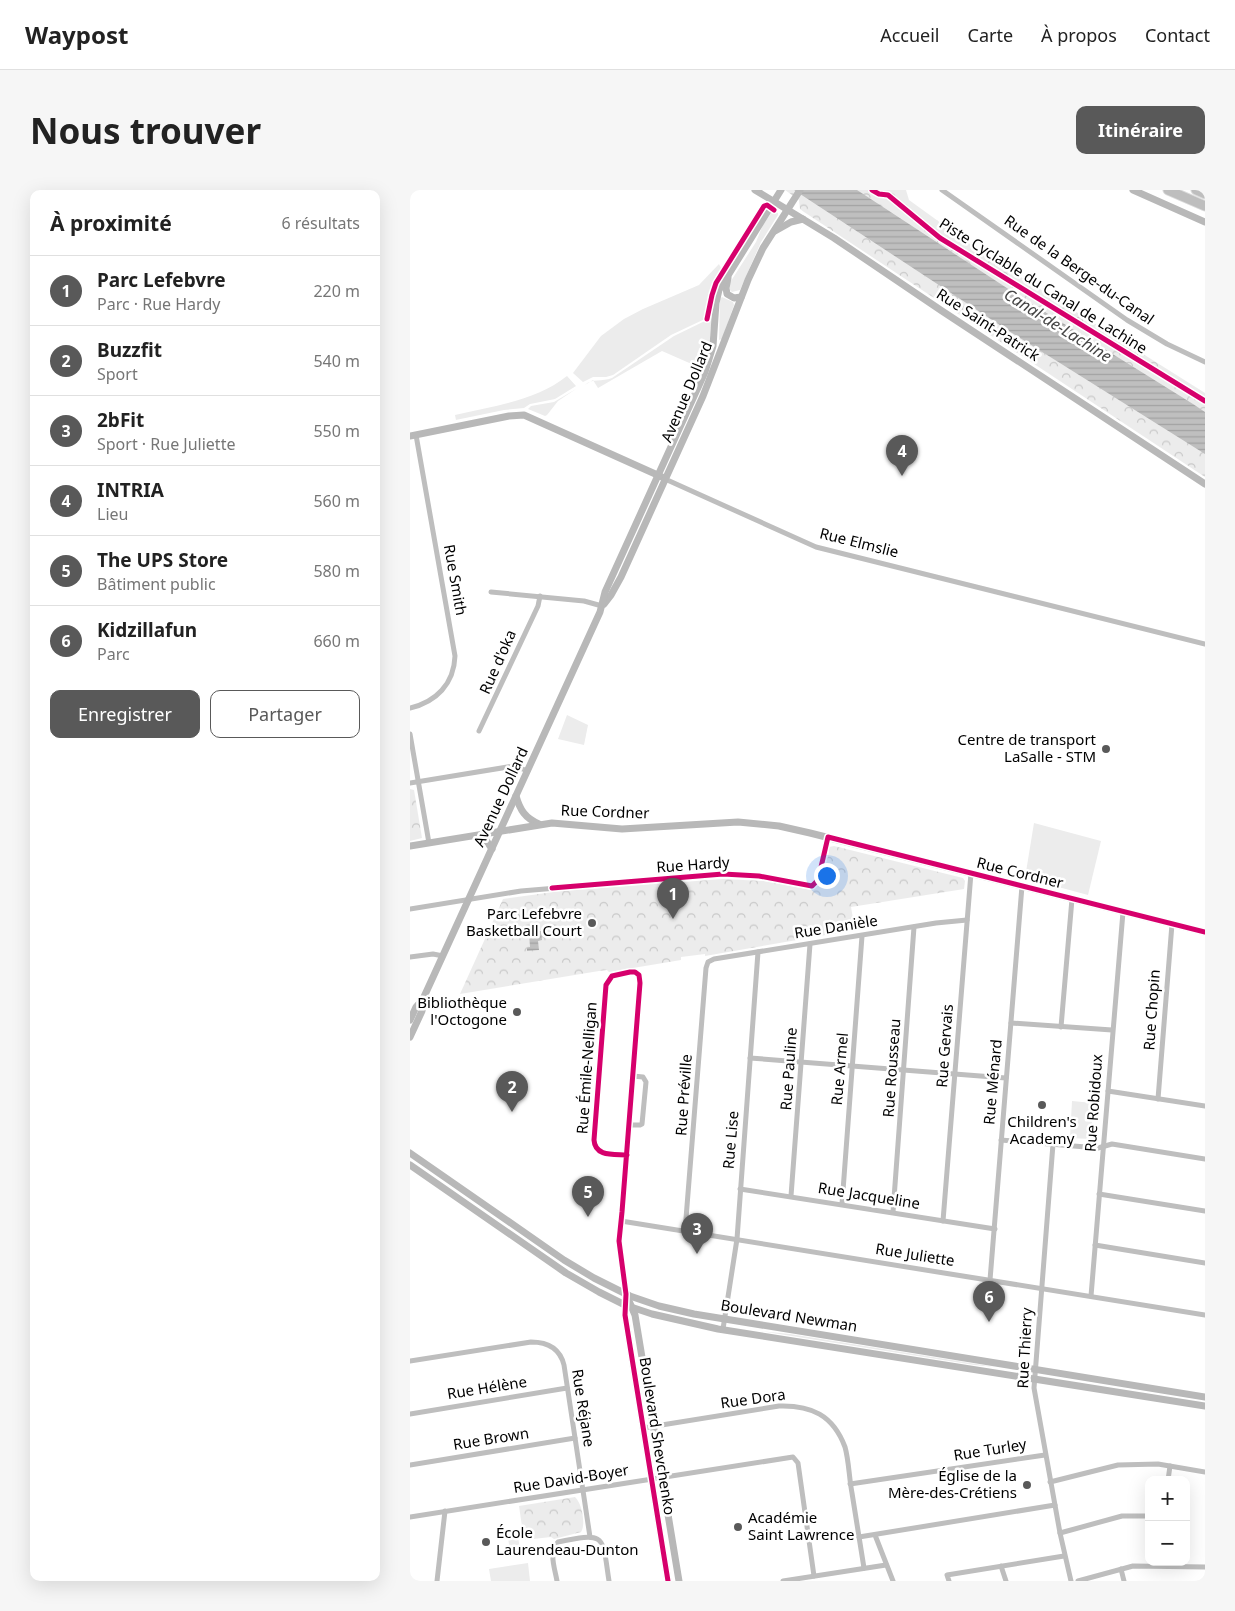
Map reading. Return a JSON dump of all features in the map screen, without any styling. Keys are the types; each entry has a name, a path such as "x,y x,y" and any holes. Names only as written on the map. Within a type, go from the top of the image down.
{"highway":[{"path":"1168,190 1204,206"},
{"path":"1175,190 1204,206"},
{"path":"1196,190 1205,194"}],"main road":[{"name":"Avenue Dollard","path":"662,477 708,383 741,296 760,254 800,190"},
{"path":"1133,190 1205,222"},
{"path":"757,191 780,191"},
{"name":"Rue Saint-Patrick","path":"757,191 834,238 1205,484"},
{"name":"Avenue Dollard","path":"410,1020 423,999 443,956 602,606 611,596 621,577 707,366 713,346 716,298 721,286 780,191"},
{"path":"772,232 787,224 803,219 794,199"},
{"path":"730,273 726,292 732,297 741,296"},
{"name":"Rue Elmslie","path":"413,436 509,416 524,415 662,477"},
{"path":"516,796 523,813 530,820 540,824"},
{"name":"Rue Cordner","path":"410,846 540,824 556,823 622,829 738,822 786,827 1205,932"},
{"path":"474,836 486,840 492,849"},
{"name":"Avenue Dollard","path":"410,1037 422,1010 423,999"},
{"name":"Boulevard Newman","path":"410,1153 572,1265 626,1294 672,1310 1205,1397"},
{"name":"Boulevard Newman","path":"410,1165 579,1281 629,1307 648,1313 723,1330 1205,1406"},
{"path":"410,1171 421,1173"},
{"name":"Boulevard Shevchenko","path":"626,1294 636,1324 679,1581"},
{"name":"Boulevard Shevchenko","path":"629,1307 625,1315 668,1581"},
{"path":"636,1324 640,1318 648,1313"}],"street":[{"name":"Rue de la Berge-du-Canal","path":"942,190 1116,313 1163,342 1205,362"},
{"name":"Rue Smith","path":"410,708 424,704 441,692 451,677 455,656 413,436"},
{"name":"Rue Elmslie","path":"662,477 816,547 1205,644"},
{"path":"491,592 586,601 602,606"},
{"name":"Rue d'oka","path":"479,731 526,632 540,596"},
{"path":"410,734 429,843"},
{"path":"410,784 514,766 528,771"},
{"name":"Rue Hardy","path":"469,899 529,890 724,874 759,876 812,886 818,880 828,837"},
{"name":"Rue Gervais","path":"943,1220 972,874"},
{"name":"Rue Ménard","path":"990,1280 1022,886"},
{"path":"410,909 469,899"},
{"path":"1061,1027 1072,899"},
{"name":"Rue Robidoux","path":"1092,1296 1123,912"},
{"name":"Rue Danièle","path":"709,961 914,926 967,920"},
{"name":"Rue Chopin","path":"1158,1099 1172,924"},
{"name":"Rue Rousseau","path":"893,1212 914,926"},
{"name":"Rue Armel","path":"842,1204 862,936"},
{"name":"Rue Pauline","path":"791,1196 810,944"},
{"name":"Rue Lise","path":"723,1330 737,1239 758,952"},
{"path":"410,958 433,954 443,956"},
{"name":"Rue Préville","path":"685,1231 706,968 709,961"},
{"name":"Boulevard Shevchenko","path":"626,1294 619,1241 640,980 637,974 629,972"},
{"name":"Rue Émile-Nelligan","path":"627,1154 599,1151 595,1148 594,1140 606,985 612,976 629,972"},
{"path":"1010,1023 1112,1030"},
{"path":"750,1058 1006,1078"},
{"path":"629,1125 642,1124 646,1082 643,1077 633,1076"},
{"path":"1108,1091 1205,1106"},
{"path":"1001,1140 1098,1148 1112,1144 1205,1159"},
{"name":"Rue Thierry","path":"1053,1144 1034,1388 1054,1505 1071,1581"},
{"name":"Rue Jacqueline","path":"740,1189 995,1229"},
{"path":"1099,1194 1205,1211"},
{"name":"Rue Juliette","path":"621,1221 1205,1315"},
{"path":"1095,1245 1205,1263"},
{"name":"Rue Réjane","path":"410,1360 539,1342 550,1345 561,1357 564,1365 590,1537"},
{"name":"Rue Hélène","path":"410,1414 567,1388"},
{"name":"Rue Dora","path":"643,1428 779,1406 804,1407 825,1417 833,1425 845,1448 864,1568"},
{"name":"Rue Brown","path":"410,1465 575,1438"},
{"name":"Rue Turley","path":"850,1484 1045,1455"},
{"name":"Rue David-Boyer","path":"410,1517 793,1456 798,1464 814,1576"},
{"path":"1050,1482 1118,1465 1158,1464 1205,1472"},
{"path":"1169,1476 1170,1466"},
{"path":"859,1537 1054,1505"},
{"path":"437,1581 445,1511"},
{"path":"1060,1533 1122,1516 1145,1516"},
{"path":"875,1535 893,1581"},
{"path":"557,1581 553,1553 554,1546 558,1542 590,1537 598,1538 604,1546 609,1581"},
{"path":"949,1581 947,1575 1064,1556"},
{"path":"783,1581 886,1565"},
{"path":"1001,1566 1006,1581"},
{"path":"1078,1581 1133,1566 1205,1567"},
{"path":"1121,1569 1124,1581"}],"green space":[{"path":"785,190 906,190 909,200 981,252 1205,393 1205,477 804,212 800,209 799,200"},
{"path":"773,210 778,215 761,242 740,290 732,292 729,284 756,242 762,227"},
{"path":"719,264 722,270 711,294 707,318 671,335 613,375 593,377 583,382 573,373 601,336 624,319 643,309 699,285"},
{"path":"725,270 713,300 709,350 703,369 662,351 598,388 594,381 612,378 674,336 709,319 713,294"},
{"path":"722,297 733,302 734,305 722,339 719,340 720,299"},
{"path":"567,376 576,386 555,399 530,404 524,408 504,410 456,420 455,415 514,402 528,397"},
{"path":"576,389 558,401 545,416 528,409 531,406 554,402"},
{"path":"567,715 588,725 584,745 558,739"},
{"path":"410,789 414,790 422,838 410,841"},
{"path":"1034,823 1101,841 1088,895 1025,878"},
{"path":"834,846 963,878 965,881 964,889 851,907 855,930 705,956 705,954 681,957 681,960 609,972 607,970 599,971 460,994 503,899 561,891 723,879 764,881 811,890 820,884 829,847"},
{"path":"1072,1101 1093,1103 1091,1139 1070,1138"},
{"path":"760,1331 790,1334 995,1367 974,1365"},
{"path":"575,1497 580,1504 582,1514 583,1524 581,1532 554,1539 551,1537 524,1540 519,1506"},
{"path":"518,1537 521,1555 511,1557 508,1538"},
{"path":"528,1563 530,1581 491,1581 489,1569"}],"water":[{"name":"Canal-de-Lachine","path":"794,190 857,190 1016,294 1193,404 1205,412 1205,454 1012,333"},
{"path":"541,931 542,940 538,941 539,950 527,951 527,948 530,947 529,933"}],"cycle path":[{"name":"Piste Cyclable du Canal de Lachine","path":"872,190 879,194 888,195 940,238 1205,401"},
{"path":"707,319 716,283 764,206 767,205 774,210"},
{"path":"552,888 723,874 759,876 812,886 818,880 828,837 1205,932"},
{"path":"627,1155 622,1155 616,1155 606,1154 601,1152 595,1145 594,1140 606,985 612,976 635,972 639,975 640,983 622,1212 619,1241 626,1294 625,1315 668,1581"}],"place":[{"name":"INTRIA","path":"902,476"},
{"name":"Centre de transport LaSalle - STM","path":"1106,749"},
{"name":"Parc Lefebvre","path":"673,919"},
{"name":"Parc Lefebvre Basketball Court","path":"592,923"},
{"name":"Bibliothèque l'Octogone","path":"517,1012"},
{"name":"Children's Academy","path":"1042,1105"},
{"name":"Buzzfit","path":"512,1112"},
{"name":"The UPS Store","path":"588,1217"},
{"name":"2bFit","path":"697,1254"},
{"name":"Kidzillafun","path":"989,1322"},
{"name":"Église de la Mère-des-Crétiens","path":"1027,1485"},
{"name":"Académie Saint Lawrence","path":"738,1527"},
{"name":"École Laurendeau-Dunton","path":"486,1542"}]}
